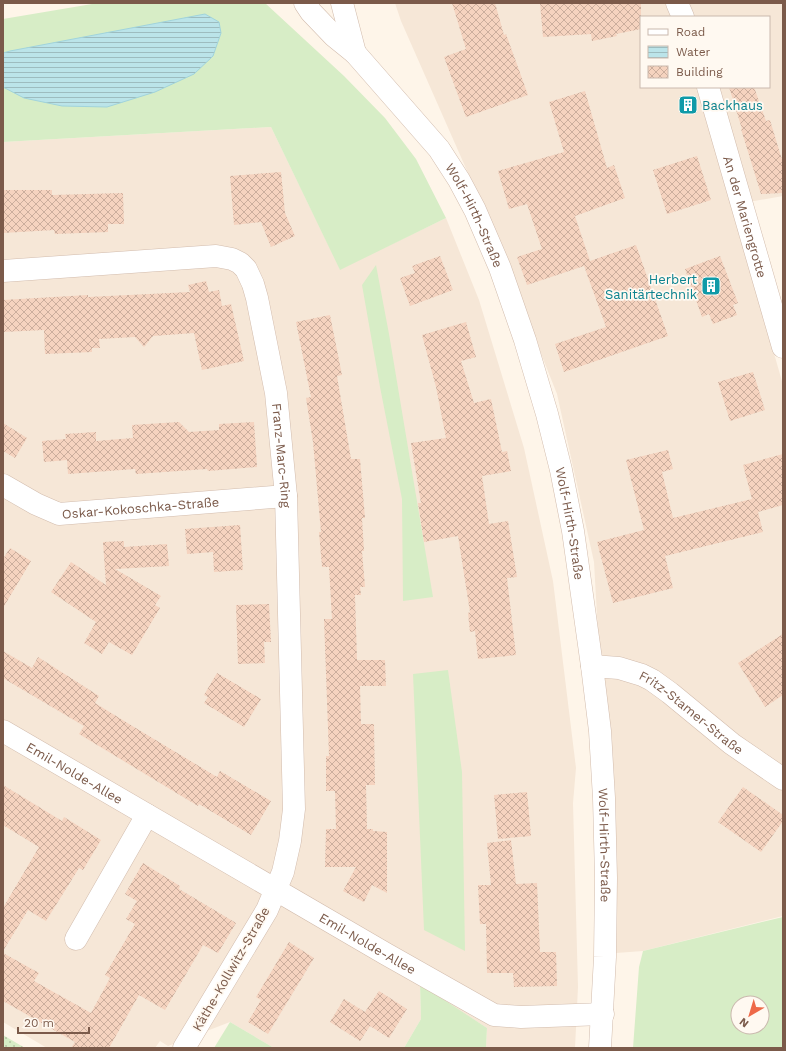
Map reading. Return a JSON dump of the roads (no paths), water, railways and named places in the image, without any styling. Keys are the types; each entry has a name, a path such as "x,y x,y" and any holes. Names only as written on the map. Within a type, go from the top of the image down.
{"street":[{"name":"Wolf-Hirth-Straße","path":"305,3 311,12 330,32 341,43 355,53 439,149 459,180 475,210 500,268 528,350 547,414 561,470 573,531 600,731 604,798 606,878 603,1014 600,1048"},
{"name":"Wolf-Hirth-Straße","path":"342,3 355,53"},
{"path":"677,3 683,16"},
{"name":"An der Mariengrotte","path":"708,88 783,347"},
{"name":"Franz-Marc-Ring","path":"3,271 216,256 232,259 240,263 246,269 256,294 276,393 286,496 294,809 284,872 276,890"},
{"name":"Oskar-Kokoschka-Straße","path":"3,485 36,504 59,514 286,496"},
{"name":"Fritz-Stamer-Straße","path":"592,666 619,668 642,675 652,680 732,744 783,779"},
{"name":"Emil-Nolde-Allee","path":"3,731 494,1016 521,1017 603,1014"},
{"path":"76,939 147,815"},
{"name":"Käthe-Kollwitz-Straße","path":"184,1048 267,910 276,890"}],"water":[{"path":"205,14 219,22 221,33 213,56 194,74 155,92 107,107 62,106 24,98 3,87 3,53"}],"place":[{"name":"Backhaus","path":"688,105"},
{"name":"Herbert Sanitärtechnik","path":"711,286"}]}
